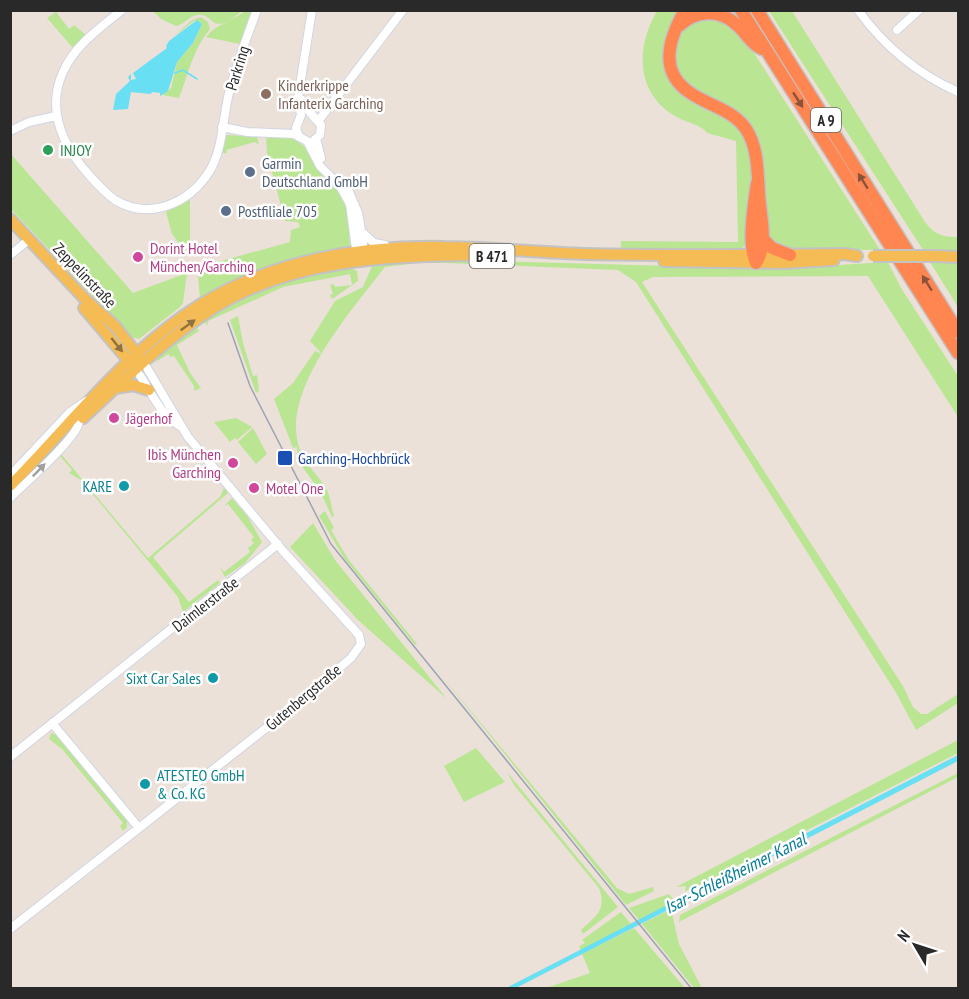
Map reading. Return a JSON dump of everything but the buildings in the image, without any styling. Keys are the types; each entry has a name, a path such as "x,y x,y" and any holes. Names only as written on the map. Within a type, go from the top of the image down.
{"highway":[{"path":"685,10 672,33 668,55 672,75 692,94 725,110 744,126 754,144 762,238 757,258"},
{"name":"A 9","path":"741,10 958,353"},
{"name":"A 9","path":"757,10 958,332"},
{"path":"672,33 691,17 708,13 717,14 728,18 740,27 753,45 766,51"},
{"path":"757,183 753,208 757,258"},
{"path":"762,238 772,248 790,255"}],"main road":[{"name":"Zeppelinstraße","path":"10,219 137,362"},
{"name":"Zeppelinstraße","path":"10,224 28,241"},
{"name":"B 471","path":"10,486 90,401 137,362 193,321 242,292 295,273 395,249 445,247 616,257"},
{"name":"B 471","path":"757,258 790,255 845,254 857,256"},
{"name":"B 471","path":"361,258 453,255 757,258 812,262 857,256 958,257"},
{"name":"B 471","path":"52,444 116,388 137,362"},
{"path":"116,388 133,385 150,390"}],"street":[{"name":"Parkring","path":"122,10 83,43 68,61 58,85 56,116 70,152 104,190 118,201 147,210 174,204 197,187 213,166 233,80 256,10"},
{"path":"278,132 298,121 316,118 404,10"},
{"path":"858,10 877,34 908,63 958,92"},
{"path":"897,30 919,10"},
{"path":"309,11 298,121 303,139 320,166 340,186 350,204 361,258"},
{"path":"300,93 306,108 316,118 322,130 316,139 323,164 345,185 355,202 364,234 361,258"},
{"path":"10,131 29,122 56,116"},
{"path":"222,127 247,132 278,132 303,139 316,139"},
{"path":"364,234 374,243 395,249"},
{"path":"10,255 28,241"},
{"path":"137,362 150,390 172,421 180,426"},
{"path":"137,362 180,426 278,544"},
{"path":"10,476 70,412 78,405 90,401"},
{"path":"10,498 67,442 78,428 79,422"},
{"name":"Daimlerstraße","path":"10,757 278,544"},
{"name":"Gutenbergstraße","path":"10,929 294,706 357,651 361,644 359,635 278,544"},
{"path":"52,723 139,828"}],"green space":[{"path":"153,11 242,11 224,23 218,24 203,15 197,15 176,26 161,19"},
{"path":"245,11 251,11 240,44 206,37 214,29"},
{"path":"657,11 682,11 665,61 704,103 740,128 750,146 752,169 748,241 741,250 621,252 621,241 738,242 736,141 707,133 701,127 675,116 652,95 646,82 643,68 645,39"},
{"path":"769,11 792,11 925,222 932,230 940,234 958,237 958,251 923,250"},
{"path":"56,12 69,29 74,25 86,35 73,48 47,18"},
{"path":"718,16 742,34 880,250 780,249 767,240 757,139 693,92 684,84 675,67 674,43 681,30 694,22"},
{"path":"201,17 208,22 210,29 195,54 179,98 162,95 171,88 177,62 193,43 202,24 195,20 173,37 192,20"},
{"path":"227,135 257,137 259,145 255,142 226,150 227,153 221,153"},
{"path":"291,137 308,149 321,172 340,192 348,214 350,246 200,298 197,264 210,264 290,242 291,230 300,227 298,222 285,221 267,153 266,138"},
{"path":"10,153 133,293 187,273 183,303 180,307 139,339 131,337 11,209"},
{"path":"190,198 189,256 172,234 166,212"},
{"path":"454,260 708,267 805,267 888,262 901,288 958,376 958,417 868,276 653,277 642,282 903,686 913,707 921,714 927,714 958,694 958,703 916,730 895,691 636,282 618,270 446,263 417,263 385,267 337,329 322,354 310,341 335,301 363,287 372,266"},
{"path":"930,262 958,263 958,307"},
{"path":"350,268 357,271 358,281 332,299 330,285 334,284 335,287 352,285 350,274 283,287 208,321 207,326 205,322 197,328 199,331 177,345 190,373 201,388 194,391 194,386 174,356 171,357 168,354 156,362 159,355 194,326 223,307 257,291 294,279"},
{"path":"238,316 253,376 257,375 259,391 256,393 230,320"},
{"path":"315,351 322,354 308,380 299,405 296,429 301,452 327,490 334,516 332,517 320,491 298,461 297,447 293,448 274,399 293,383"},
{"path":"236,418 252,427 237,440 235,438 230,442 214,422"},
{"path":"253,428 267,454 256,464 238,442"},
{"path":"61,454 148,558 220,497 224,488 228,493 153,557 189,602 218,580 220,583 183,612 178,597 81,480 69,473 72,470 59,455"},
{"path":"232,498 248,517 262,542 245,563 225,577 219,566 224,572 250,552 248,548 254,543 251,540 254,537 228,504 224,506"},
{"path":"325,511 334,528 331,530 348,559 417,644 415,645 344,558 319,516"},
{"path":"313,523 335,560 447,699 358,620 290,547"},
{"path":"438,671 617,888 629,894 653,887 654,891 626,905"},
{"path":"51,733 56,735 127,821 127,827 123,831 120,826 123,823 62,749 49,739"},
{"path":"958,740 958,753 692,889 685,891 686,886 676,887"},
{"path":"476,748 505,782 464,802 444,766"},
{"path":"507,772 618,907 583,934 581,930 601,907 599,888 514,785"},
{"path":"958,773 958,777 679,922 680,915"},
{"path":"669,894 673,899 672,903 639,920 629,908"},
{"path":"671,909 679,944 702,988 694,988 642,924"},
{"path":"621,912 631,924 581,950 579,946 585,943 582,940"},
{"path":"634,928 685,988 546,988 590,973 582,954"}],"water":[{"path":"197,20 202,24 193,43 177,62 168,91 160,96 160,93 131,92 128,109 113,110 116,94 130,81 128,77 131,74 131,80 136,79 133,73 167,48 169,41"},
{"name":"Isar-Schleißheimer Kanal","path":"958,755 958,761 516,988 506,988"}],"waterway":[{"path":"175,73 183,70 197,79"}],"railway":[{"path":"228,323 250,386 331,544 691,988"}],"place":[{"name":"Kinderkrippe Infanterix Garching","path":"266,94"},
{"name":"INJOY","path":"48,150"},
{"name":"Garmin Deutschland GmbH","path":"250,172"},
{"name":"Postfiliale 705","path":"226,211"},
{"name":"Dorint Hotel München/Garching","path":"138,257"},
{"name":"Jägerhof","path":"114,418"},
{"name":"Garching-Hochbrück","path":"285,458"},
{"name":"Ibis München Garching","path":"233,463"},
{"name":"KARE","path":"124,486"},
{"name":"Motel One","path":"254,488"},
{"name":"Sixt Car Sales","path":"213,678"},
{"name":"ATESTEO GmbH & Co. KG","path":"145,784"}]}
